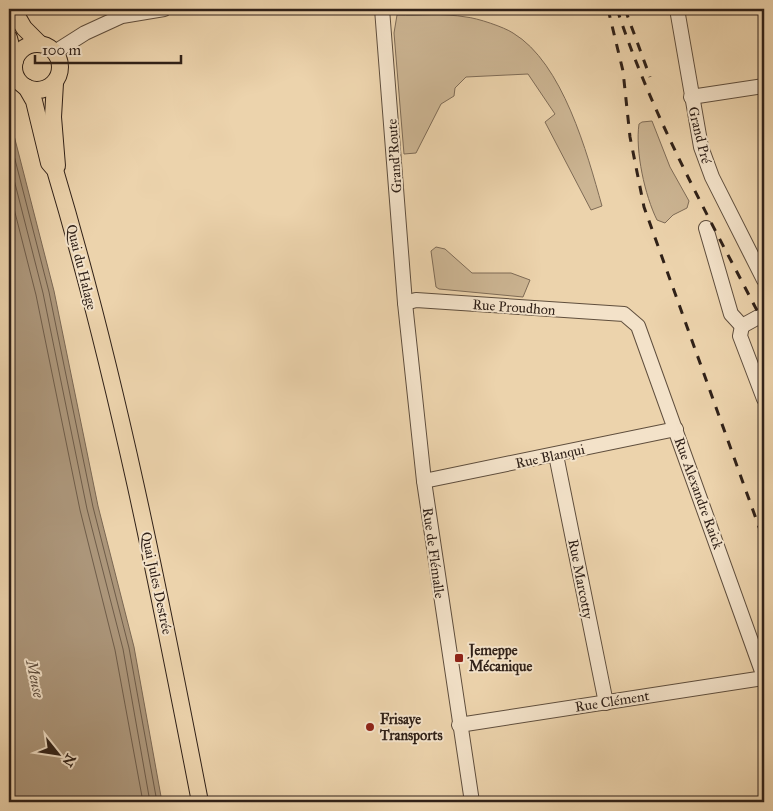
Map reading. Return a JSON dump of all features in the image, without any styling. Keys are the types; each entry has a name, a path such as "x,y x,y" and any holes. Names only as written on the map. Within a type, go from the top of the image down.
{"main road":[{"path":"13,9 24,28 39,43 55,52"},
{"name":"Quai du Halage","path":"9,38 16,76 26,87 34,101 49,163 55,170 76,241 106,364"},
{"path":"14,61 22,49 39,43"},
{"name":"Quai du Halage","path":"55,52 61,64 58,77 54,83 54,130 58,162 55,170"},
{"path":"26,87 41,90 54,83"},
{"name":"Quai Jules Destrée","path":"106,364 150,550 200,802"}],"street":[{"path":"55,52 85,33 122,16 164,9"},
{"name":"Grand'Route","path":"382,9 405,302"},
{"name":"Grand Pré","path":"677,9 691,97 704,159 764,280"},
{"path":"691,97 764,86"},
{"path":"706,228 731,314 742,326"},
{"name":"Rue Proudhon","path":"405,302 416,300 624,314"},
{"name":"Rue de Flémalle","path":"405,302 424,481 472,802"},
{"name":"Rue Alexandre Raick","path":"624,314 638,326 764,678"},
{"path":"764,314 744,323 740,336 764,399"},
{"name":"Rue Blanqui","path":"424,481 676,429"},
{"name":"Rue Marcotty","path":"556,455 606,703"},
{"name":"Rue Clément","path":"460,725 764,678"}],"shaded area":[{"path":"397,15 449,15 477,19 513,33 531,47 546,65 571,111 589,161 602,206 591,210 545,122 555,114 528,74 466,77 455,88 454,96 441,104 416,153 404,154 394,33"},
{"path":"652,121 670,167 689,201 687,208 673,215 665,223 657,220 649,199 638,147 639,124"},
{"path":"436,247 445,249 472,273 511,273 530,280 523,297 439,289 436,287 431,251"}],"water":[{"name":"Meuse","path":"9,116 54,291 98,506 134,647 162,802 9,802"}],"railway":[{"path":"608,9 623,71 630,137 644,207 764,541"},
{"path":"617,9 631,50 665,130 764,324"},
{"path":"625,9 650,77"}],"place":[{"name":"Jemeppe Mécanique","path":"459,658"},
{"name":"Frisaye Transports","path":"370,727"}]}
